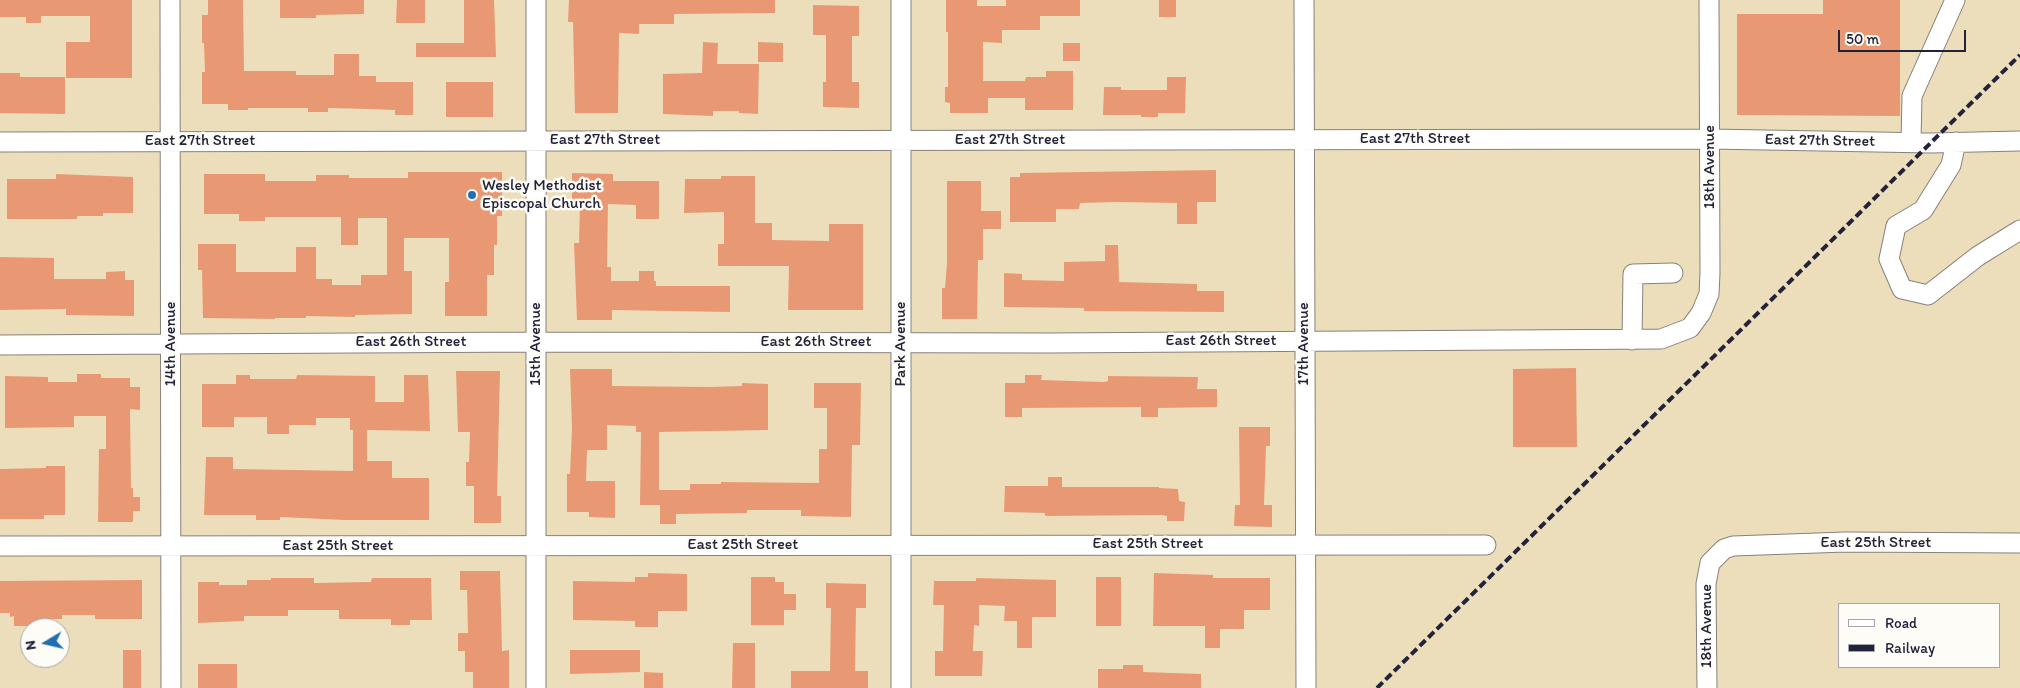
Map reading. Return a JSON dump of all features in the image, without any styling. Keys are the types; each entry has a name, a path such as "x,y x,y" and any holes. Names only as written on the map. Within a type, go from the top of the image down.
{"street":[{"name":"14th Avenue","path":"170,0 171,688"},
{"name":"15th Avenue","path":"536,0 536,688"},
{"name":"Park Avenue","path":"900,0 901,688"},
{"name":"17th Avenue","path":"1304,0 1304,544 1306,688"},
{"name":"18th Avenue","path":"1690,328 1701,313 1708,294 1710,274 1709,0"},
{"path":"1911,142 1912,96 1955,0"},
{"name":"East 27th Street","path":"0,142 171,140 1710,139 1911,142 2020,141"},
{"path":"1956,142 1951,165 1923,210 1896,226 1889,258 1902,289 1928,295 1978,256 2020,230"},
{"path":"1632,340 1633,274 1673,273"},
{"name":"East 26th Street","path":"0,345 1632,340 1661,338 1690,328"},
{"name":"East 25th Street","path":"1733,546 1845,542 2020,543"},
{"name":"East 25th Street","path":"0,546 1486,545"},
{"name":"18th Avenue","path":"1707,688 1706,584 1710,563 1719,552 1733,546"}],"building":[{"path":"0,0 132,0 132,78 66,78 66,42 90,42 90,16 41,16 41,23 26,23 26,17 0,17"},
{"path":"208,0 243,0 244,71 296,71 296,75 334,75 334,54 359,54 359,76 376,76 376,82 413,82 413,115 395,115 395,110 371,109 328,108 328,112 308,112 308,108 228,110 228,104 202,104 202,72 205,72 202,15 208,15"},
{"path":"280,0 364,0 364,14 316,15 316,18 280,18"},
{"path":"397,0 425,0 425,23 396,23"},
{"path":"464,0 494,0 496,57 416,57 416,43 464,43"},
{"path":"569,0 775,0 775,13 674,14 674,24 639,24 639,34 619,33 618,113 575,113 573,22 568,22"},
{"path":"946,0 977,0 977,6 1006,6 1006,0 1080,0 1080,16 1040,16 1040,30 1002,30 1002,43 983,42 983,81 1025,81 1026,77 1046,77 1046,71 1073,71 1073,110 1025,110 1025,98 988,98 988,113 950,113 950,103 945,102 945,87 948,87"},
{"path":"1159,0 1176,0 1176,17 1159,17"},
{"path":"1823,0 1900,0 1900,116 1737,115 1737,14 1823,14"},
{"path":"813,5 859,6 859,36 852,36 852,82 859,82 859,108 823,107 823,82 826,82 826,35 813,35"},
{"path":"703,42 718,43 717,64 759,64 758,114 739,113 739,111 713,111 713,116 663,114 663,74 702,73"},
{"path":"758,42 783,43 783,62 758,62"},
{"path":"1063,43 1080,43 1080,61 1063,61"},
{"path":"0,73 20,73 20,77 65,77 65,114 0,113"},
{"path":"1167,77 1186,77 1185,113 1158,113 1158,117 1103,115 1104,87 1121,87 1121,90 1167,90"},
{"path":"446,82 493,82 493,117 446,117"},
{"path":"1216,170 1216,202 1197,202 1197,224 1177,224 1177,203 1118,202 1080,203 1079,209 1056,209 1056,222 1010,222 1010,177 1020,177 1020,173"},
{"path":"408,172 502,172 502,216 497,216 497,245 494,245 494,275 487,275 487,316 445,316 445,282 449,282 449,238 404,238 404,271 412,271 412,314 355,315 355,317 306,316 306,318 275,319 203,318 202,270 198,270 198,244 236,244 236,272 296,272 296,247 316,247 316,279 332,279 332,285 361,285 361,275 387,275 387,218 358,218 358,245 341,245 341,217 265,217 265,221 239,221 239,214 204,214 204,174 265,174 265,181 316,181 316,175 349,175 349,178 408,178"},
{"path":"572,173 613,174 613,181 659,181 659,219 636,219 636,205 608,204 607,267 611,267 611,281 639,281 639,271 654,271 656,286 730,286 730,312 612,310 612,320 577,320 574,243 579,243 580,204 572,204"},
{"path":"56,174 133,177 133,213 103,213 103,216 77,216 77,219 7,219 7,179 56,179"},
{"path":"721,176 755,176 755,223 772,223 772,240 829,241 829,224 863,224 863,310 788,310 789,266 718,266 718,244 724,244 724,212 684,213 685,179 721,179"},
{"path":"947,181 981,181 981,211 1001,211 1001,229 983,229 983,260 978,260 977,319 942,319 942,288 945,288 947,263"},
{"path":"1105,245 1118,245 1119,282 1197,284 1197,291 1224,291 1224,312 1084,311 1084,308 1004,307 1004,273 1022,274 1022,280 1064,281 1064,262 1105,261"},
{"path":"0,257 54,258 54,279 106,279 106,272 125,271 125,280 134,280 134,316 66,315 66,309 0,310"},
{"path":"1576,368 1577,447 1513,447 1513,369"},
{"path":"570,369 612,369 612,386 709,387 742,386 742,383 768,384 768,430 659,432 659,490 690,490 690,484 721,484 721,482 819,483 819,449 827,449 827,408 814,408 814,383 861,383 860,445 852,445 851,517 801,516 801,510 747,510 747,513 676,514 676,524 660,524 660,505 640,505 641,432 636,432 636,426 607,425 607,450 587,450 586,481 615,481 615,518 589,517 589,512 567,512 567,474 570,474 572,428"},
{"path":"456,371 500,371 497,496 501,496 501,523 474,523 474,486 466,486 466,462 469,462 470,432 458,432"},
{"path":"77,374 101,374 101,378 130,378 130,387 140,387 140,410 130,409 131,488 133,488 133,497 140,497 140,511 133,511 133,522 98,522 99,449 106,449 106,416 74,416 74,427 5,428 5,376 48,377 48,382 77,382"},
{"path":"236,375 250,375 250,379 296,379 297,375 375,376 375,402 404,402 404,375 428,375 430,431 367,430 367,461 392,461 392,478 429,478 429,520 345,520 280,517 280,520 256,520 256,515 204,515 206,457 233,457 233,469 353,471 353,430 350,430 350,418 316,418 316,425 289,425 289,434 267,434 267,417 234,417 234,427 202,427 202,384 236,384"},
{"path":"1025,375 1042,375 1041,380 1104,382 1108,381 1108,376 1198,377 1197,389 1217,389 1217,407 1158,408 1158,417 1141,417 1141,407 1022,408 1022,417 1005,417 1005,383 1025,383"},
{"path":"1239,427 1270,427 1270,446 1266,446 1264,505 1272,505 1272,527 1234,526 1235,505 1240,505"},
{"path":"46,466 65,466 65,515 44,515 44,519 0,519 0,469 46,468"},
{"path":"1048,477 1062,477 1062,487 1159,487 1178,489 1179,501 1185,502 1184,521 1167,521 1167,516 1162,515 1045,516 1045,513 1004,512 1005,486 1048,486"},
{"path":"460,571 500,571 502,651 509,650 509,688 473,688 473,672 465,672 465,651 458,651 458,633 468,633 467,590 460,590"},
{"path":"648,573 687,574 687,611 658,611 658,627 635,627 635,621 573,620 573,581 635,582 635,577 648,577"},
{"path":"1154,573 1213,575 1213,578 1270,578 1270,610 1244,610 1244,629 1220,629 1220,648 1205,648 1205,626 1153,626"},
{"path":"751,577 775,577 775,582 784,582 784,594 796,594 796,610 784,610 784,625 751,625"},
{"path":"1096,577 1121,577 1121,626 1096,626"},
{"path":"271,578 314,578 314,583 371,582 372,578 431,578 432,620 410,620 410,625 391,625 391,619 339,619 339,610 288,610 288,616 244,616 244,621 198,623 198,582 219,582 219,585 247,585 247,580 271,580"},
{"path":"976,578 1056,580 1056,617 1032,617 1032,648 1017,648 1017,621 1004,621 1005,606 979,605 979,626 974,625 973,651 983,651 982,676 935,676 935,651 943,651 944,605 933,605 934,581 976,581"},
{"path":"142,580 142,619 95,619 95,615 62,615 62,618 20,618 20,626 14,626 14,616 10,617 10,613 0,613 0,581"},
{"path":"826,583 866,584 866,608 856,608 855,671 868,671 868,688 791,688 791,671 830,671 831,608 826,608"},
{"path":"733,643 755,643 755,688 732,688"},
{"path":"123,650 141,650 141,688 123,688"},
{"path":"570,650 640,650 640,672 570,674"},
{"path":"198,664 237,664 237,688 198,688"},
{"path":"1123,665 1143,665 1143,672 1201,674 1201,688 1098,688 1098,669 1123,669"},
{"path":"644,672 663,673 663,688 644,688"}],"railway":[{"path":"1377,688 2020,55"}],"place":[{"name":"Wesley Methodist Episcopal Church","path":"472,195"}]}
